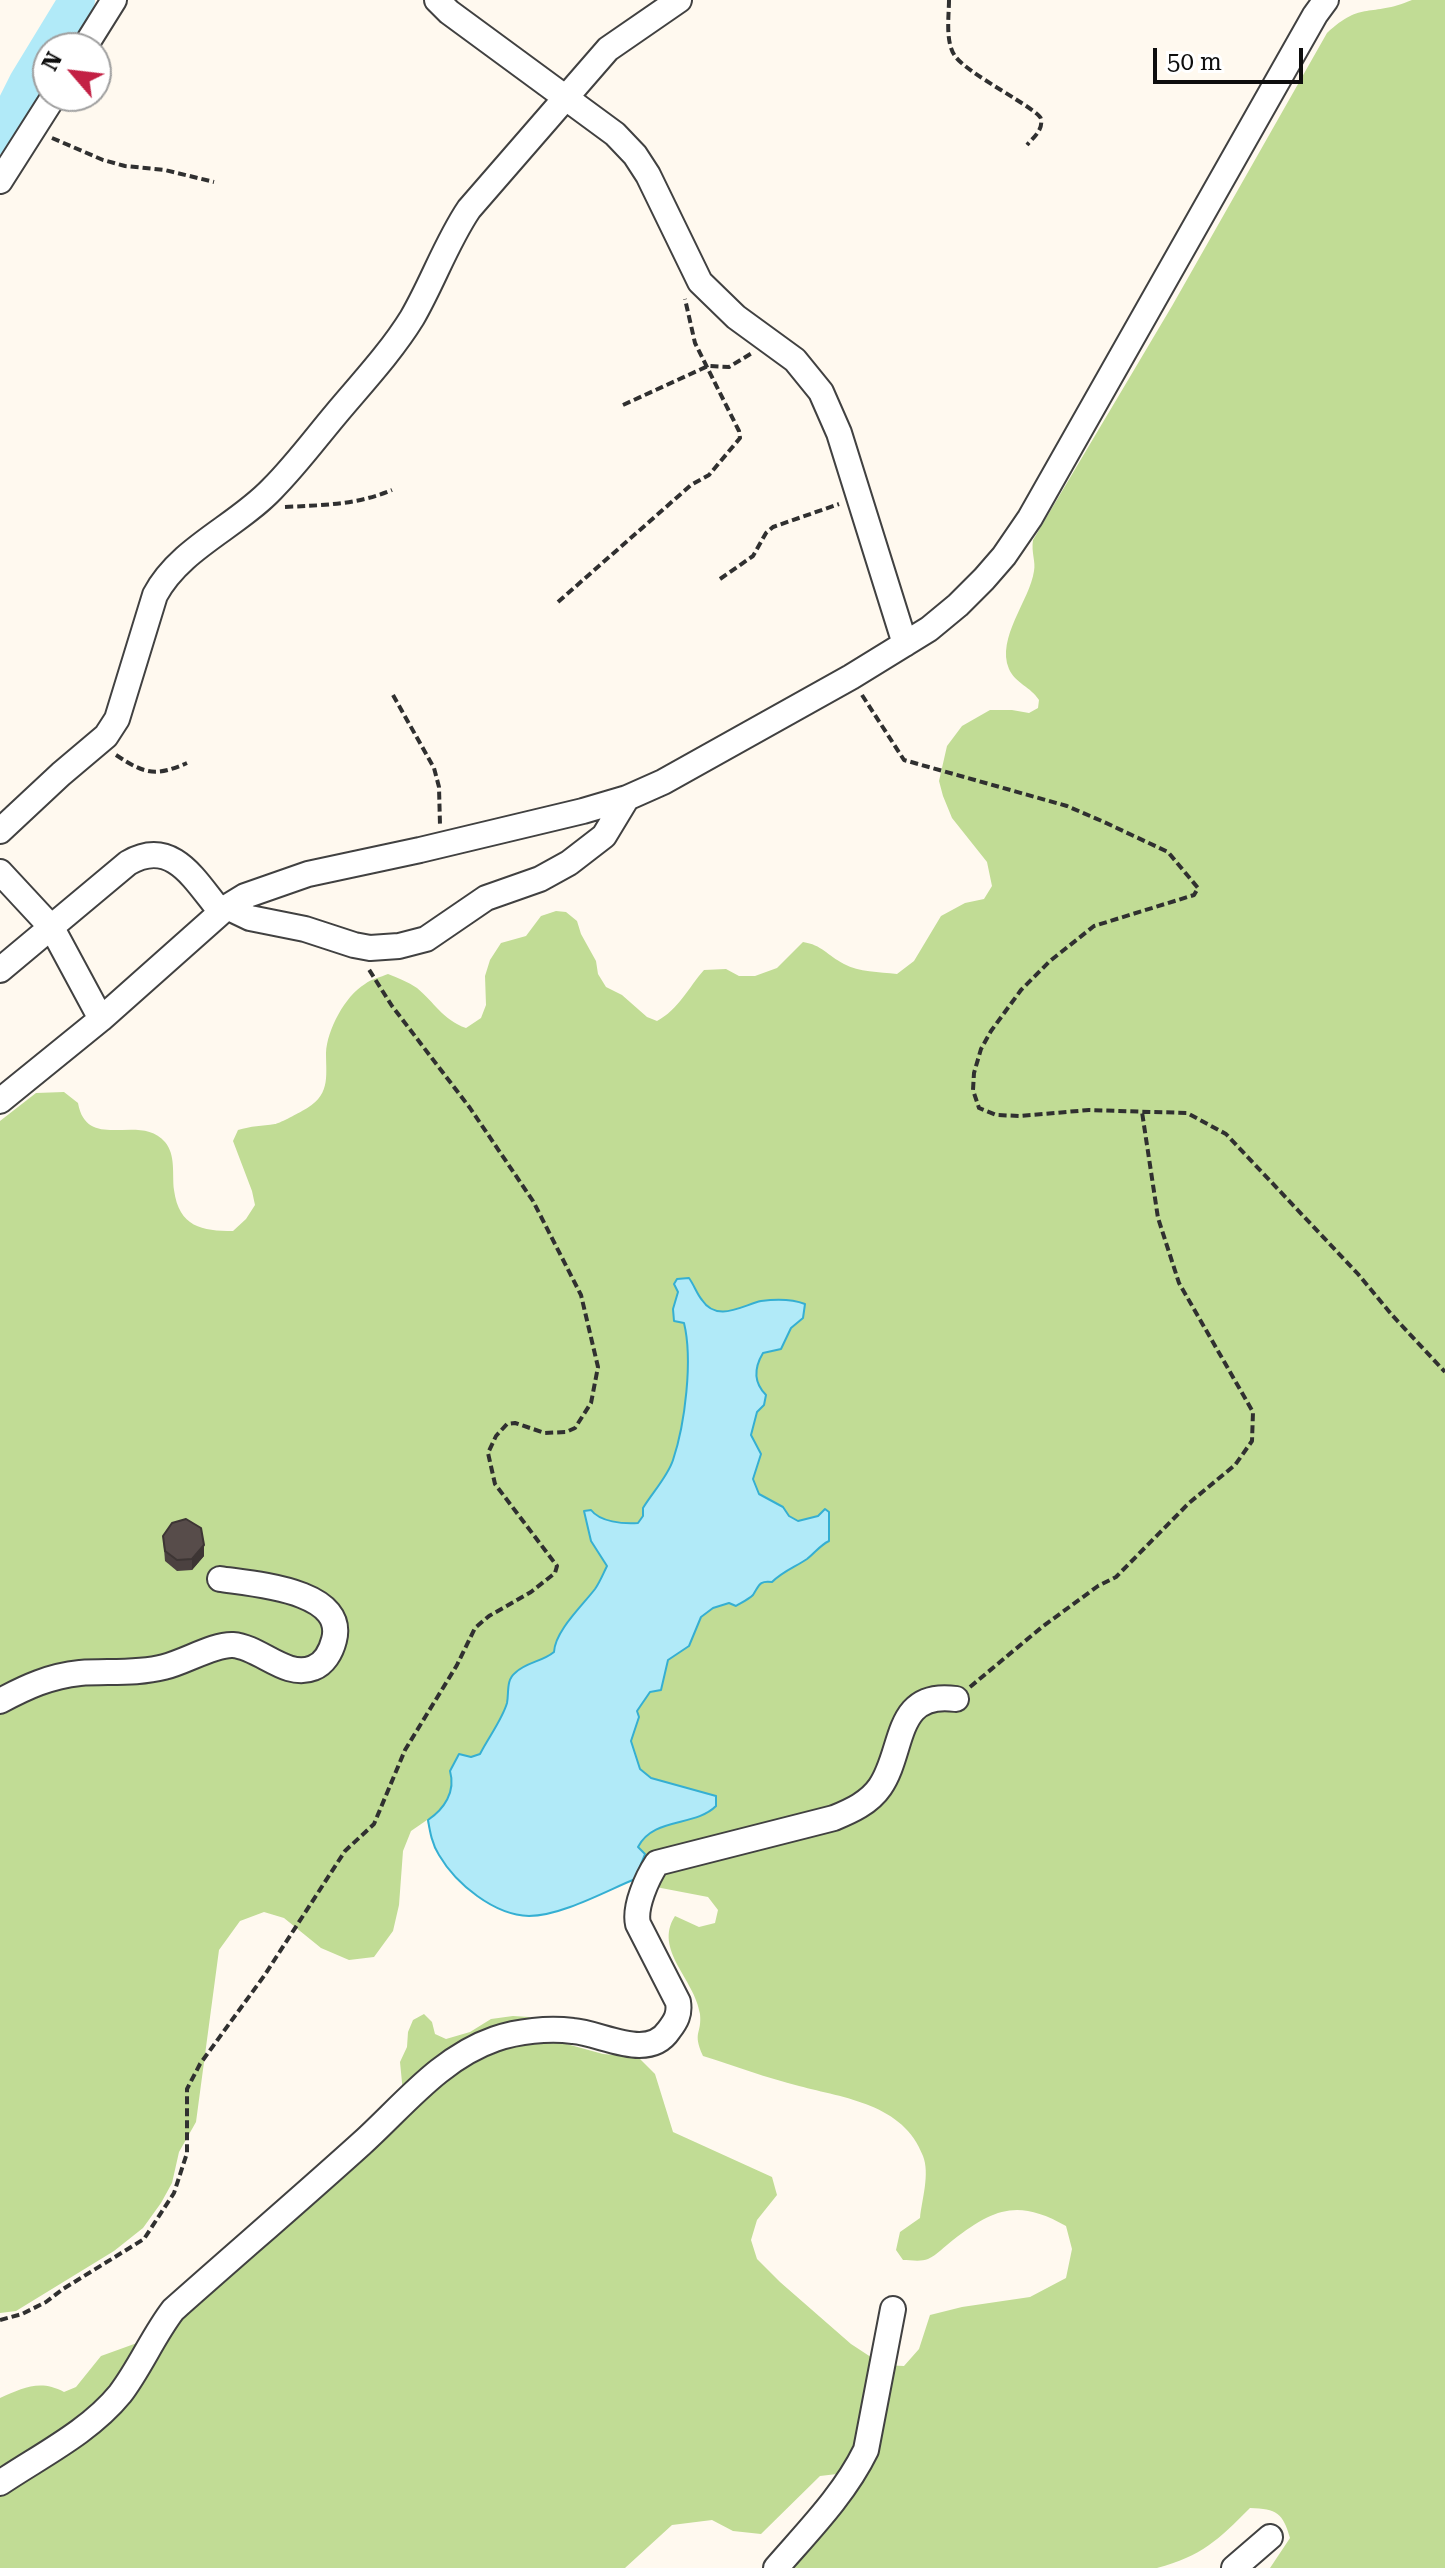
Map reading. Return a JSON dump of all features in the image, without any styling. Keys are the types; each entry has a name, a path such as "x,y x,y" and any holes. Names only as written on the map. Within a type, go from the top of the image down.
{"street":[{"path":"94,32 114,0"},
{"path":"437,0 615,134 635,155 648,175 700,282 736,317 795,360 821,392 839,433 905,644"},
{"path":"0,831 98,743 117,719 155,595 164,578 179,562 273,489 390,349 431,284 452,234 469,209 608,49 679,0"},
{"path":"0,1101 101,1019 224,910 245,896 308,874 440,846 627,798 718,753 929,629 967,597 1004,556 1030,518 1326,0"},
{"path":"0,181 44,112"},
{"path":"0,970 128,863 150,854 160,854 179,864 224,910 370,948 399,946 426,939 486,898 559,869 604,836 627,798"},
{"path":"0,872 52,928 101,1019"},
{"path":"0,1701 35,1683 55,1677 161,1668 231,1645 261,1653 286,1667 300,1670 313,1668 324,1661 335,1636 335,1623 329,1611 318,1602 280,1589 220,1579"},
{"path":"0,2483 97,2417 120,2393 173,2310 375,2132 424,2084 464,2054 498,2038 542,2031 572,2030 624,2043 649,2045 664,2038 679,2013 678,2002 638,1924 636,1914 657,1863 834,1818 856,1809 880,1787 908,1716 918,1704 943,1697 956,1699"},
{"path":"776,2568 835,2500 866,2450 893,2309"},
{"path":"1234,2568 1270,2537"}],"path":[{"path":"949,0 950,45 955,58 996,89 1036,110 1041,118 1040,131 1027,145"},
{"path":"33,129 103,160 214,182"},
{"path":"558,602 691,485 709,475 740,438 691,329 684,287"},
{"path":"623,405 708,366 729,367 769,340"},
{"path":"255,505 265,509 344,504 368,500 392,490"},
{"path":"720,579 753,556 773,527 859,497"},
{"path":"851,677 904,760 1067,806 1104,822 1168,852 1198,888 1194,895 1094,926 1050,961 1021,990 981,1049 973,1090 979,1108 996,1115 1020,1116 1089,1110 1187,1113 1226,1134 1445,1372"},
{"path":"393,695 434,768 439,787 440,846"},
{"path":"98,743 148,772 163,773 187,763"},
{"path":"0,2320 22,2314 46,2302 144,2239 174,2193 187,2153 187,2089 200,2064 264,1976 345,1851 374,1824 405,1750 457,1665 475,1628 489,1616 531,1592 555,1573 557,1566 495,1484 488,1453 496,1436 507,1424 515,1423 545,1433 566,1432 575,1428 591,1403 598,1367 581,1295 533,1201 470,1108 392,1006 354,945"},
{"path":"956,1699 1042,1627 1098,1586 1116,1577 1189,1503 1235,1465 1252,1441 1253,1412 1179,1283 1158,1218 1142,1112"}],"green space":[{"path":"1412,0 1445,0 1445,2568 1270,2568 1290,2538 1278,2514 1250,2508 1208,2546 1157,2568 788,2568 846,2492 837,2474 820,2476 761,2534 733,2531 712,2520 672,2525 625,2568 0,2568 0,2398 32,2386 47,2386 64,2392 76,2387 101,2356 137,2343 183,2306 404,2103 400,2062 413,2020 424,2014 432,2022 435,2034 446,2039 470,2032 491,2019 529,2017 551,2030 563,2043 603,2054 638,2057 655,2074 673,2132 772,2177 777,2195 757,2220 751,2240 757,2259 851,2344 883,2365 904,2366 919,2349 930,2315 1030,2297 1066,2278 1072,2249 1066,2226 1034,2212 1020,2210 995,2214 968,2229 928,2259 903,2260 896,2250 900,2232 920,2218 926,2171 923,2156 902,2125 871,2106 703,2056 698,2042 700,2014 697,2001 677,1965 669,1941 675,1916 699,1927 715,1923 718,1910 708,1897 661,1888 635,1879 555,1912 529,1916 516,1914 490,1904 455,1877 437,1851 427,1820 411,1831 403,1851 399,1905 393,1931 374,1957 349,1960 321,1948 284,1918 264,1912 240,1921 219,1950 196,2122 179,2152 172,2183 161,2203 143,2228 114,2251 16,2311 0,2313 0,1121 36,1093 64,1092 78,1103 83,1118 92,1126 142,1130 154,1134 165,1142 171,1153 174,1190 181,1212 202,1228 233,1231 255,1205 233,1141 238,1130 277,1124 318,1099 325,1086 327,1044 334,1024 344,1005 358,989 373,979 388,974 410,984 445,1016 466,1028 481,1018 486,1005 485,976 490,960 501,943 526,936 541,916 556,911 566,912 577,921 606,987 657,1021 677,1005 704,970 726,969 739,976 755,976 777,968 803,942 820,948 850,967 863,970 897,974 914,961 941,916 965,903 984,899 992,886 987,862 952,818 939,781 947,746 962,726 990,710 1029,713 1038,708 1039,700 1012,674 1006,657 1010,632 1034,571 1033,540 1172,306 1327,33 1349,16"}],"water":[{"path":"689,1278 702,1300 715,1310 730,1311 772,1300 805,1304 803,1318 791,1328 781,1349 763,1353 758,1364 757,1380 766,1395 764,1405 757,1412 751,1435 761,1454 753,1479 759,1494 783,1507 789,1516 798,1521 818,1516 825,1509 829,1512 829,1541 772,1582 762,1583 745,1601 736,1606 729,1603 713,1608 701,1617 689,1646 668,1660 661,1690 650,1692 637,1711 639,1717 631,1741 640,1769 651,1778 716,1796 716,1806 707,1813 664,1826 645,1837 638,1847 645,1854 635,1879 555,1912 529,1916 516,1914 490,1904 455,1877 437,1851 428,1820 439,1811 450,1793 450,1771 459,1754 471,1757 480,1754 505,1709 512,1676 524,1666 554,1652 564,1627 600,1581 607,1566 591,1541 584,1511 591,1510 612,1521 638,1523 643,1516 643,1508 671,1466 681,1429 688,1373 684,1323 674,1321 673,1309 678,1292 674,1284 677,1279"}],"building":[{"path":"186,1519 201,1528 204,1545 192,1559 177,1560 165,1551 163,1536 172,1523"}],"waterway":[{"path":"0,136 27,82 77,0"}]}
